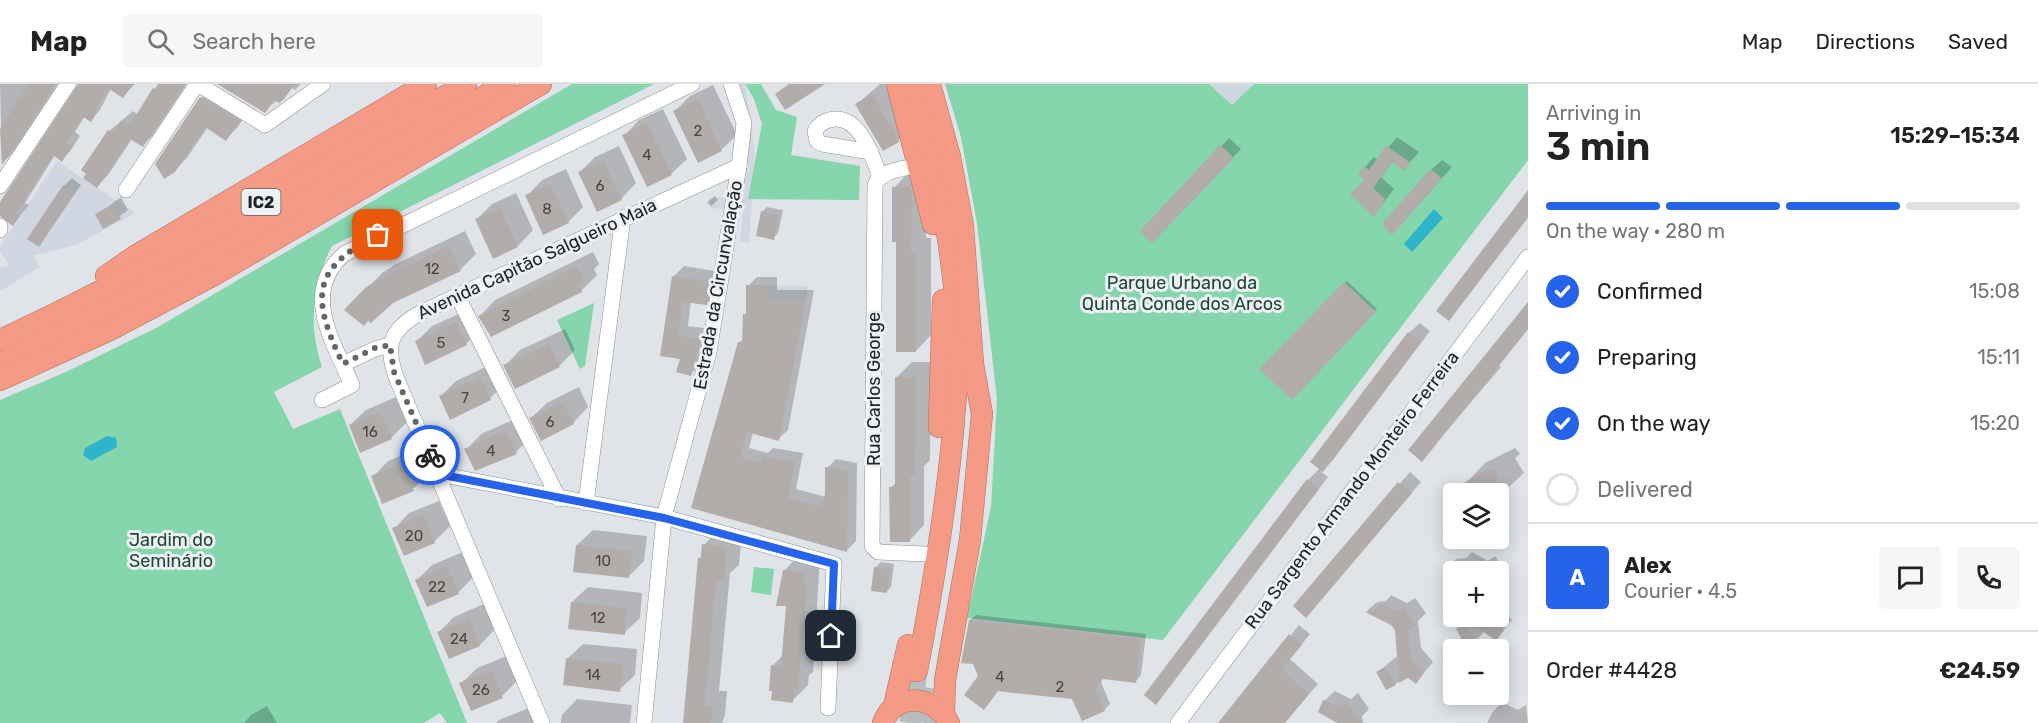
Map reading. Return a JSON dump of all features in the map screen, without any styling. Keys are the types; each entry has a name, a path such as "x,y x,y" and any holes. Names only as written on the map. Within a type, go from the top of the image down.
{"highway":[{"path":"53,316 135,256 426,84"},
{"name":"IC2","path":"0,340 53,316 195,241 466,84"},
{"name":"IC2","path":"0,363 186,269 505,84"},
{"path":"0,380 120,325 214,275 541,84"},
{"path":"897,84 947,221 956,304 958,368 944,520 924,672 958,520 974,364"},
{"path":"914,84 937,240 954,409"},
{"path":"930,84 950,157 963,226 974,364 982,414 980,459 969,551 945,680 946,718"},
{"path":"889,715 925,554 940,408 943,299"},
{"path":"889,715 907,700 921,700 934,704 946,718"}],"street":[{"path":"2,180 68,84"},
{"path":"126,190 198,84 258,124 268,124 323,84"},
{"path":"322,400 352,385 325,323 321,297 331,269 344,254 692,84"},
{"name":"Estrada da Circunvalação","path":"644,723 664,518 706,366 739,166 744,123 730,84"},
{"path":"871,152 880,177 927,161"},
{"name":"Avenida Capitão Salgueiro Maia","path":"390,345 400,327 412,317 623,217 739,166"},
{"name":"Rua Carlos George","path":"880,177 875,185 872,546 878,552 925,554"},
{"path":"586,503 623,217"},
{"name":"Rua Sargento Armando Monteiro Ferreira","path":"1178,723 1528,257"},
{"path":"457,295 559,499"},
{"path":"343,364 375,348 390,345 394,372 542,723"},
{"path":"438,474 664,518 834,564 828,708"}],"shaded area":[{"path":"736,84 745,84 752,128 755,165 749,243 740,242 743,211 711,208 706,202 712,197 744,199 746,165"},
{"path":"1209,84 1254,84 1232,105"},
{"path":"57,161 135,213 76,245 33,256 40,267 0,291 0,268 9,265 0,252 0,247"},
{"path":"746,285 808,286 803,314 746,314"}],"green space":[{"name":"Jardim do Seminário","path":"572,84 654,84 332,246 320,275 314,305 315,336 322,367 274,392 293,429 340,409 467,723 447,723 440,713 424,723 0,723 0,400 68,371 158,327"},
{"path":"745,84 761,84 776,110 797,117 791,155 860,166 859,200 748,199 762,124 754,99"},
{"name":"Parque Urbano da Quinta Conde dos Arcos","path":"945,84 1209,84 1232,105 1254,84 1528,84 1528,160 1163,640 967,618 991,507 997,399 977,223 961,137"},
{"path":"594,303 585,366 580,369 557,320"},
{"path":"754,567 774,569 771,595 751,592"}],"water":[{"path":"1434,209 1443,218 1412,252 1404,244"},
{"path":"107,436 116,438 117,447 91,461 83,455 85,448"}],"building":[{"path":"29,84 56,84 2,165 0,129"},
{"path":"78,84 133,84 123,98 109,89 95,110 97,112 91,122 83,117 66,143 72,146 62,162 53,155 16,213 20,216 13,226 0,216 0,202"},
{"path":"158,84 185,84 143,147 130,139 97,188 83,178 86,174 81,170 108,130 113,133 121,121 129,126 153,88 155,89"},
{"path":"217,84 295,84 284,99 279,103 274,100 265,113"},
{"path":"789,84 825,84 785,110 775,94"},
{"path":"872,94 899,142 883,151 855,104"},
{"path":"200,97 240,121 226,141 205,127 175,172 164,179 155,164"},
{"path":"698,99 722,151 698,163 673,111"},
{"path":"647,123 672,175 647,187 622,135"},
{"path":"1220,145 1234,158 1152,243 1140,231"},
{"path":"1386,146 1410,162 1404,171 1392,162 1373,188 1385,199 1374,217 1350,194 1364,180 1358,174 1364,166 1369,170"},
{"path":"603,160 622,200 597,212 578,172"},
{"path":"1430,169 1442,178 1392,235 1382,224"},
{"path":"550,184 569,223 543,235 525,195"},
{"path":"63,185 75,193 39,247 27,239"},
{"path":"892,187 910,187 912,193 911,253 916,253 916,352 896,352 896,242 892,242"},
{"path":"1528,190 1528,217 1449,321 1436,311"},
{"path":"113,204 121,219 103,229 95,214"},
{"path":"500,208 518,247 493,259 475,219"},
{"path":"761,211 778,215 774,240 756,236"},
{"path":"449,246 461,271 393,303 371,323 368,321 364,326 344,310 365,288 379,279"},
{"path":"577,266 584,281 579,284 582,292 491,337 478,316"},
{"path":"672,276 710,282 707,305 683,302 678,336 701,339 691,376 676,372 680,359 660,356"},
{"path":"1344,282 1376,312 1292,400 1259,369"},
{"path":"746,285 768,286 768,298 806,298 779,441 747,432 740,457 761,463 763,457 795,462 788,498 821,507 825,494 825,467 848,471 847,552 691,508 738,342 742,342 743,314 746,314"},
{"path":"1528,302 1528,329 1422,462 1408,450"},
{"path":"456,322 467,345 425,365 415,341"},
{"path":"1408,332 1421,342 1323,472 1310,462"},
{"path":"549,344 560,367 515,389 503,365"},
{"path":"481,377 491,400 450,420 439,396"},
{"path":"895,377 916,377 915,477 910,477 910,542 890,542 889,487 895,487"},
{"path":"563,402 574,424 541,441 529,418"},
{"path":"380,412 392,439 360,453 349,425"},
{"path":"506,430 517,454 475,471 464,449"},
{"path":"402,463 414,491 382,504 371,476"},
{"path":"1490,468 1499,476 1495,480 1497,483 1464,483"},
{"path":"1307,479 1319,489 1156,705 1144,695"},
{"path":"1398,482 1412,493 1306,618 1293,606"},
{"path":"424,515 435,543 404,556 392,528"},
{"path":"702,544 725,546 724,556 726,556 724,582 716,581 705,706 713,706 711,723 683,723 698,558 701,558"},
{"path":"576,545 632,551 629,578 573,572"},
{"path":"447,566 459,594 427,607 415,580"},
{"path":"874,567 890,569 887,593 871,591"},
{"path":"783,570 805,572 804,586 807,586 798,689 794,688 793,703 771,700 772,691 769,691 771,665 781,666 786,606 776,606"},
{"path":"571,602 627,608 625,635 568,629"},
{"path":"1380,604 1396,612 1404,607 1416,625 1408,630 1411,659 1424,673 1416,684 1408,678 1399,683 1395,630 1391,625 1365,612 1377,610"},
{"path":"469,619 480,646 449,659 437,632"},
{"path":"969,620 1141,639 1136,683 1103,679 1096,689 1105,711 1082,721 1072,699 998,691 984,710 964,695 978,676 973,664 961,663"},
{"path":"1467,627 1474,639 1462,639 1456,629"},
{"path":"1477,627 1501,627 1504,630 1497,639 1493,639"},
{"path":"1289,634 1302,645 1281,669 1309,694 1285,723 1218,723"},
{"path":"566,658 623,664 620,692 563,685"},
{"path":"1385,667 1396,685 1386,690 1376,672"},
{"path":"491,670 503,698 471,711 459,683"},
{"path":"1323,700 1340,708 1347,703 1362,723 1337,723 1318,712"}],"tunnel":[{"path":"910,723 917,671"},
{"path":"925,723 930,688"}],"way so far":[{"path":"378,235 337,260 326,278 321,297 323,316 343,364 375,348 390,345 390,360 394,372 430,455"}],"route":[{"path":"430,455 438,474 664,518 834,564 831,636"}]}
